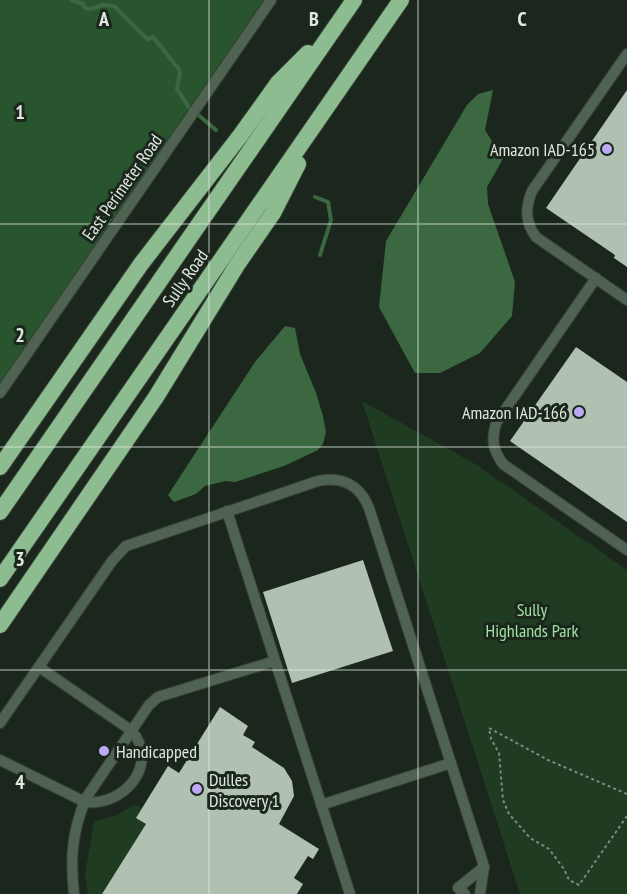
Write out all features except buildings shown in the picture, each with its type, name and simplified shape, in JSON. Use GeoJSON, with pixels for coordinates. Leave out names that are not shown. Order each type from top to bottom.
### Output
{"type":"FeatureCollection","features":[{"type":"Feature","properties":{"kind":"highway","name":"Sully Road"},"geometry":{"type":"LineString","coordinates":[[0,512],[354,0]]}},
{"type":"Feature","properties":{"kind":"highway","name":"Sully Road"},"geometry":{"type":"LineString","coordinates":[[0,579],[401,0]]}},
{"type":"Feature","properties":{"kind":"highway"},"geometry":{"type":"LineString","coordinates":[[0,466],[127,283],[278,83],[337,25]]}},
{"type":"Feature","properties":{"kind":"highway"},"geometry":{"type":"LineString","coordinates":[[0,624],[139,424],[237,265],[273,213],[330,102]]}},
{"type":"Feature","properties":{"kind":"lane","name":"East Perimeter Road"},"geometry":{"type":"LineString","coordinates":[[0,393],[272,0]]}},
{"type":"Feature","properties":{"kind":"lane"},"geometry":{"type":"LineString","coordinates":[[627,54],[532,191],[527,204],[528,223],[536,237],[627,300]]}},
{"type":"Feature","properties":{"kind":"lane"},"geometry":{"type":"LineString","coordinates":[[596,278],[496,423],[492,437],[494,451],[503,464],[627,550]]}},
{"type":"Feature","properties":{"kind":"lane"},"geometry":{"type":"LineString","coordinates":[[0,723],[112,561],[126,546],[325,480],[345,482],[360,491],[369,508],[484,867],[480,894]]}},
{"type":"Feature","properties":{"kind":"lane"},"geometry":{"type":"LineString","coordinates":[[227,511],[350,894]]}},
{"type":"Feature","properties":{"kind":"lane"},"geometry":{"type":"LineString","coordinates":[[74,894],[72,849],[77,823],[85,802],[149,705],[158,697],[275,661]]}},
{"type":"Feature","properties":{"kind":"lane"},"geometry":{"type":"LineString","coordinates":[[0,760],[85,802],[97,804],[110,801],[133,783],[141,762],[141,752],[132,731],[39,667]]}},
{"type":"Feature","properties":{"kind":"lane"},"geometry":{"type":"LineString","coordinates":[[321,805],[451,763]]}},
{"type":"Feature","properties":{"kind":"lane"},"geometry":{"type":"LineString","coordinates":[[465,894],[458,888],[484,867]]}},
{"type":"Feature","properties":{"kind":"lane"},"geometry":{"type":"LineString","coordinates":[[471,894],[484,867]]}},
{"type":"Feature","properties":{"kind":"path"},"geometry":{"type":"LineString","coordinates":[[627,794],[548,760],[489,728],[491,739],[499,753],[503,800],[509,814],[530,838],[549,849],[569,880],[579,885],[627,816]]}},
{"type":"Feature","properties":{"kind":"green space","name":"Sully Highlands Park"},"geometry":{"type":"Polygon","coordinates":[[[362,401],[477,465],[627,570],[627,894],[520,894],[362,401]]]}},
{"type":"Feature","properties":{"kind":"green space"},"geometry":{"type":"Polygon","coordinates":[[[135,804],[142,809],[146,824],[102,894],[88,894],[85,875],[94,821],[115,816],[135,804]]]}},
{"type":"Feature","properties":{"kind":"shaded area"},"geometry":{"type":"Polygon","coordinates":[[[0,0],[264,0],[0,383],[0,0]]]}},
{"type":"Feature","properties":{"kind":"shaded area"},"geometry":{"type":"Polygon","coordinates":[[[493,90],[485,130],[503,159],[487,187],[488,204],[515,282],[512,316],[480,353],[440,373],[415,373],[379,307],[386,241],[467,105],[478,94],[493,90]]]}},
{"type":"Feature","properties":{"kind":"shaded area"},"geometry":{"type":"Polygon","coordinates":[[[285,326],[295,328],[300,354],[316,393],[326,432],[323,444],[318,450],[284,466],[235,482],[225,481],[205,486],[196,494],[174,502],[168,495],[255,362],[285,326]]]}},
{"type":"Feature","properties":{"kind":"waterway"},"geometry":{"type":"LineString","coordinates":[[71,0],[91,9],[103,5],[114,6],[147,39],[153,37],[178,68],[180,72],[177,89],[190,109]]}},
{"type":"Feature","properties":{"kind":"waterway"},"geometry":{"type":"LineString","coordinates":[[196,113],[216,130]]}},
{"type":"Feature","properties":{"kind":"waterway"},"geometry":{"type":"LineString","coordinates":[[315,197],[328,202],[331,220],[320,255]]}},
{"type":"Feature","properties":{"kind":"place","name":"Amazon IAD-165"},"geometry":{"type":"Point","coordinates":[607,149]}},
{"type":"Feature","properties":{"kind":"place","name":"Amazon IAD-166"},"geometry":{"type":"Point","coordinates":[579,412]}},
{"type":"Feature","properties":{"kind":"place","name":"Handicapped"},"geometry":{"type":"Point","coordinates":[104,751]}},
{"type":"Feature","properties":{"kind":"place","name":"Dulles Discovery 1"},"geometry":{"type":"Point","coordinates":[197,789]}}]}
